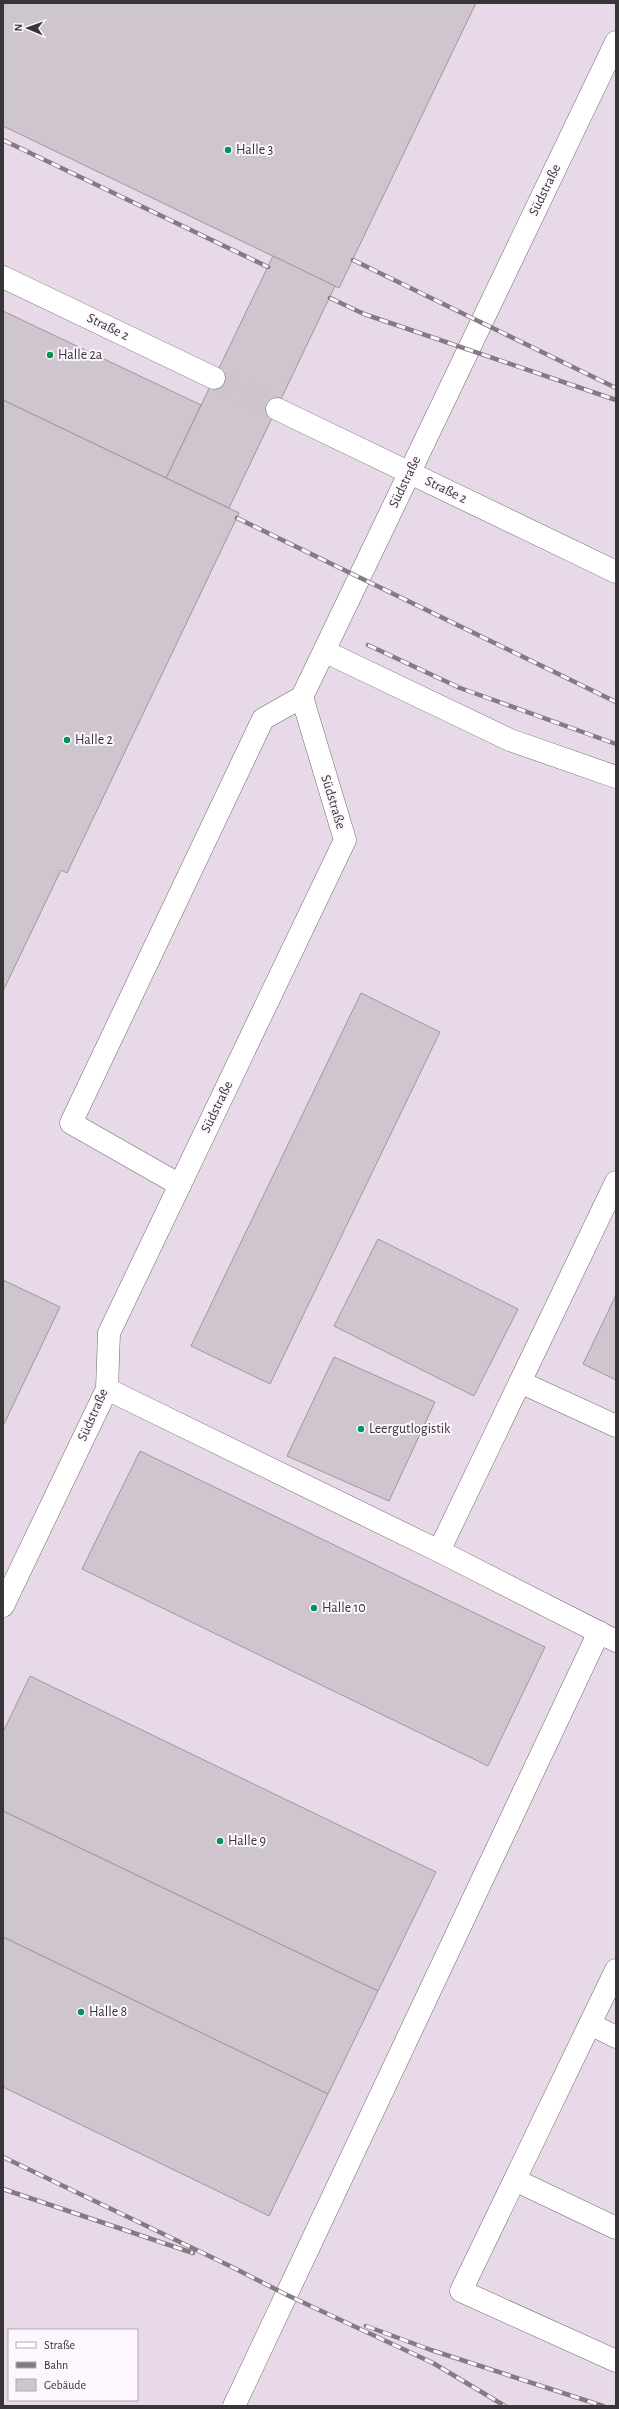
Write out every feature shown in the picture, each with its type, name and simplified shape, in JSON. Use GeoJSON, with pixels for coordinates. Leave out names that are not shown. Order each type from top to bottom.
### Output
{"type":"FeatureCollection","features":[{"type":"Feature","properties":{"kind":"street","name":"Südstraße"},"geometry":{"type":"LineString","coordinates":[[3,1606],[107,1389],[109,1333],[345,840],[302,697],[616,42]]}},
{"type":"Feature","properties":{"kind":"street","name":"Straße 2"},"geometry":{"type":"LineString","coordinates":[[3,277],[214,378]]}},
{"type":"Feature","properties":{"kind":"street","name":"Straße 2"},"geometry":{"type":"LineString","coordinates":[[277,409],[616,572]]}},
{"type":"Feature","properties":{"kind":"street"},"geometry":{"type":"LineString","coordinates":[[324,651],[510,740],[616,777]]}},
{"type":"Feature","properties":{"kind":"street"},"geometry":{"type":"LineString","coordinates":[[180,1185],[71,1123],[263,719],[302,697]]}},
{"type":"Feature","properties":{"kind":"street"},"geometry":{"type":"LineString","coordinates":[[440,1551],[616,1182]]}},
{"type":"Feature","properties":{"kind":"street"},"geometry":{"type":"LineString","coordinates":[[520,1382],[616,1426]]}},
{"type":"Feature","properties":{"kind":"street"},"geometry":{"type":"LineString","coordinates":[[107,1389],[440,1551],[608,1636],[234,2406]]}},
{"type":"Feature","properties":{"kind":"street"},"geometry":{"type":"LineString","coordinates":[[616,1970],[461,2291],[616,2361]]}},
{"type":"Feature","properties":{"kind":"street"},"geometry":{"type":"LineString","coordinates":[[590,2024],[616,2037]]}},
{"type":"Feature","properties":{"kind":"street"},"geometry":{"type":"LineString","coordinates":[[514,2180],[616,2228]]}},
{"type":"Feature","properties":{"kind":"shaded area"},"geometry":{"type":"Polygon","coordinates":[[[3,3],[616,3],[616,2406],[3,2406],[3,3]]]}},
{"type":"Feature","properties":{"kind":"building","name":"Halle 3"},"geometry":{"type":"Polygon","coordinates":[[[3,3],[476,3],[339,288],[3,126],[3,3]]]}},
{"type":"Feature","properties":{"kind":"building"},"geometry":{"type":"Polygon","coordinates":[[[273,256],[335,286],[229,508],[166,478],[273,256]]]}},
{"type":"Feature","properties":{"kind":"building","name":"Halle 2a"},"geometry":{"type":"Polygon","coordinates":[[[3,311],[201,405],[166,478],[3,400],[3,311]]]}},
{"type":"Feature","properties":{"kind":"building","name":"Halle 2"},"geometry":{"type":"Polygon","coordinates":[[[3,400],[239,513],[67,873],[61,870],[3,991],[3,400]]]}},
{"type":"Feature","properties":{"kind":"building"},"geometry":{"type":"Polygon","coordinates":[[[361,993],[440,1032],[270,1384],[191,1346],[361,993]]]}},
{"type":"Feature","properties":{"kind":"building"},"geometry":{"type":"Polygon","coordinates":[[[378,1239],[518,1309],[474,1396],[334,1326],[378,1239]]]}},
{"type":"Feature","properties":{"kind":"building"},"geometry":{"type":"Polygon","coordinates":[[[3,1280],[60,1307],[3,1426],[3,1280]]]}},
{"type":"Feature","properties":{"kind":"building"},"geometry":{"type":"Polygon","coordinates":[[[616,1295],[616,1380],[583,1364],[616,1295]]]}},
{"type":"Feature","properties":{"kind":"building","name":"Leergutlogistik"},"geometry":{"type":"Polygon","coordinates":[[[334,1357],[435,1402],[389,1501],[287,1456],[334,1357]]]}},
{"type":"Feature","properties":{"kind":"building","name":"Halle 10"},"geometry":{"type":"Polygon","coordinates":[[[140,1451],[545,1647],[488,1766],[82,1569],[140,1451]]]}},
{"type":"Feature","properties":{"kind":"building","name":"Halle 9"},"geometry":{"type":"Polygon","coordinates":[[[30,1676],[436,1872],[378,1991],[3,1811],[3,1732],[30,1676]]]}},
{"type":"Feature","properties":{"kind":"building"},"geometry":{"type":"Polygon","coordinates":[[[3,1811],[378,1991],[328,2094],[3,1937],[3,1811]]]}},
{"type":"Feature","properties":{"kind":"building","name":"Halle 8"},"geometry":{"type":"Polygon","coordinates":[[[3,1937],[328,2094],[269,2216],[3,2087],[3,1937]]]}},
{"type":"Feature","properties":{"kind":"tunnel"},"geometry":{"type":"LineString","coordinates":[[214,378],[277,409]]}},
{"type":"Feature","properties":{"kind":"railway"},"geometry":{"type":"LineString","coordinates":[[3,140],[268,267]]}},
{"type":"Feature","properties":{"kind":"railway"},"geometry":{"type":"LineString","coordinates":[[353,260],[616,388]]}},
{"type":"Feature","properties":{"kind":"railway"},"geometry":{"type":"LineString","coordinates":[[330,298],[364,314],[616,400]]}},
{"type":"Feature","properties":{"kind":"railway"},"geometry":{"type":"LineString","coordinates":[[237,518],[616,702]]}},
{"type":"Feature","properties":{"kind":"railway"},"geometry":{"type":"LineString","coordinates":[[368,645],[460,688],[616,744]]}},
{"type":"Feature","properties":{"kind":"railway"},"geometry":{"type":"LineString","coordinates":[[3,2157],[287,2295],[433,2363],[505,2406]]}},
{"type":"Feature","properties":{"kind":"railway"},"geometry":{"type":"LineString","coordinates":[[3,2189],[193,2253]]}},
{"type":"Feature","properties":{"kind":"railway"},"geometry":{"type":"LineString","coordinates":[[366,2326],[431,2350],[603,2406]]}},
{"type":"Feature","properties":{"kind":"place","name":"Halle 3"},"geometry":{"type":"Point","coordinates":[228,150]}},
{"type":"Feature","properties":{"kind":"place","name":"Halle 2a"},"geometry":{"type":"Point","coordinates":[50,355]}},
{"type":"Feature","properties":{"kind":"place","name":"Halle 2"},"geometry":{"type":"Point","coordinates":[67,740]}},
{"type":"Feature","properties":{"kind":"place","name":"Leergutlogistik"},"geometry":{"type":"Point","coordinates":[361,1429]}},
{"type":"Feature","properties":{"kind":"place","name":"Halle 10"},"geometry":{"type":"Point","coordinates":[314,1608]}},
{"type":"Feature","properties":{"kind":"place","name":"Halle 9"},"geometry":{"type":"Point","coordinates":[220,1841]}},
{"type":"Feature","properties":{"kind":"place","name":"Halle 8"},"geometry":{"type":"Point","coordinates":[81,2012]}}]}
